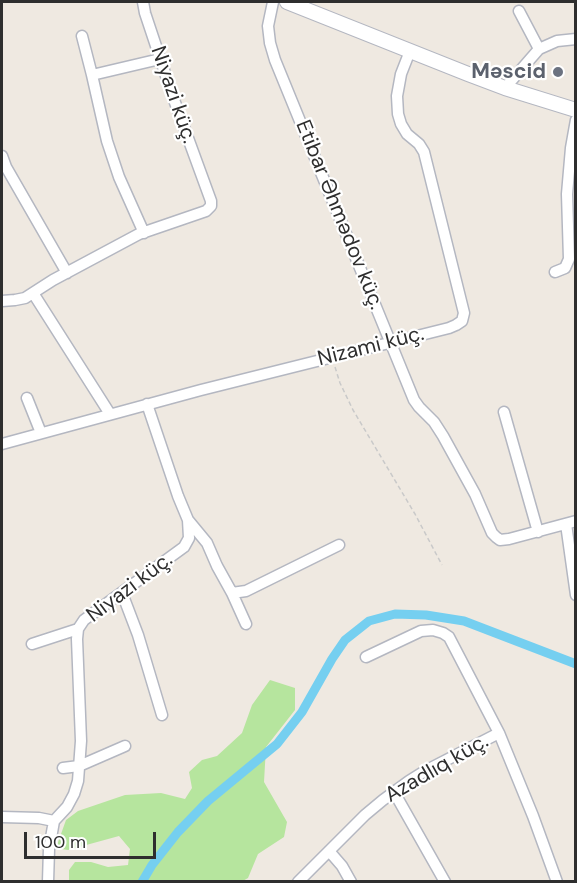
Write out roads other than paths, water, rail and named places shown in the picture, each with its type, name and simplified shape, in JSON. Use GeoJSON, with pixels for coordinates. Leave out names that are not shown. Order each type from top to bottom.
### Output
{"type":"FeatureCollection","features":[{"type":"Feature","properties":{"kind":"street","name":"Niyazi küç."},"geometry":{"type":"LineString","coordinates":[[2,301],[26,298],[67,273],[144,232],[207,211],[212,206],[142,2]]}},
{"type":"Feature","properties":{"kind":"street","name":"Etibar Əhmədov küç."},"geometry":{"type":"LineString","coordinates":[[273,2],[268,26],[275,60],[414,400],[443,436],[475,494],[492,532],[500,540],[571,523]]}},
{"type":"Feature","properties":{"kind":"street"},"geometry":{"type":"LineString","coordinates":[[287,2],[505,88],[576,110]]}},
{"type":"Feature","properties":{"kind":"street"},"geometry":{"type":"LineString","coordinates":[[519,11],[539,49]]}},
{"type":"Feature","properties":{"kind":"street"},"geometry":{"type":"LineString","coordinates":[[82,36],[107,141],[119,177],[144,232]]}},
{"type":"Feature","properties":{"kind":"street"},"geometry":{"type":"LineString","coordinates":[[505,88],[539,49],[557,41],[576,39]]}},
{"type":"Feature","properties":{"kind":"street","name":"Nizami küç."},"geometry":{"type":"LineString","coordinates":[[2,444],[456,325],[462,321],[464,313],[424,152],[419,144],[407,134],[398,114],[397,96],[401,74],[410,51]]}},
{"type":"Feature","properties":{"kind":"street"},"geometry":{"type":"LineString","coordinates":[[92,75],[160,59]]}},
{"type":"Feature","properties":{"kind":"street"},"geometry":{"type":"LineString","coordinates":[[555,272],[565,268],[569,259],[567,194],[576,120]]}},
{"type":"Feature","properties":{"kind":"street"},"geometry":{"type":"LineString","coordinates":[[2,156],[6,167],[67,273]]}},
{"type":"Feature","properties":{"kind":"street"},"geometry":{"type":"LineString","coordinates":[[33,293],[110,414]]}},
{"type":"Feature","properties":{"kind":"street"},"geometry":{"type":"LineString","coordinates":[[27,398],[41,433]]}},
{"type":"Feature","properties":{"kind":"street"},"geometry":{"type":"LineString","coordinates":[[147,405],[188,520],[207,543],[246,624]]}},
{"type":"Feature","properties":{"kind":"street"},"geometry":{"type":"LineString","coordinates":[[504,412],[538,532]]}},
{"type":"Feature","properties":{"kind":"street","name":"Niyazi küç."},"geometry":{"type":"LineString","coordinates":[[48,882],[54,822],[67,807],[78,781],[81,741],[78,628],[84,620],[184,546],[189,538],[188,520]]}},
{"type":"Feature","properties":{"kind":"street"},"geometry":{"type":"LineString","coordinates":[[571,523],[576,595]]}},
{"type":"Feature","properties":{"kind":"street"},"geometry":{"type":"LineString","coordinates":[[232,593],[246,591],[339,545]]}},
{"type":"Feature","properties":{"kind":"street"},"geometry":{"type":"LineString","coordinates":[[122,593],[138,635],[162,715]]}},
{"type":"Feature","properties":{"kind":"street"},"geometry":{"type":"LineString","coordinates":[[32,644],[78,628]]}},
{"type":"Feature","properties":{"kind":"street","name":"Azadlıq küç."},"geometry":{"type":"LineString","coordinates":[[366,657],[421,631],[433,630],[449,637],[499,733],[533,816],[556,882]]}},
{"type":"Feature","properties":{"kind":"street","name":"Azadlıq küç."},"geometry":{"type":"LineString","coordinates":[[298,882],[365,815],[394,792],[425,771],[499,733]]}},
{"type":"Feature","properties":{"kind":"street"},"geometry":{"type":"LineString","coordinates":[[63,768],[79,766],[125,746]]}},
{"type":"Feature","properties":{"kind":"street"},"geometry":{"type":"LineString","coordinates":[[394,792],[445,882]]}},
{"type":"Feature","properties":{"kind":"street"},"geometry":{"type":"LineString","coordinates":[[2,816],[39,818],[54,822]]}},
{"type":"Feature","properties":{"kind":"street"},"geometry":{"type":"LineString","coordinates":[[330,851],[351,882]]}},
{"type":"Feature","properties":{"kind":"waterway"},"geometry":{"type":"LineString","coordinates":[[142,882],[152,865],[178,832],[208,801],[277,744],[302,712],[345,640],[369,621],[395,614],[426,615],[464,621],[576,664]]}},
{"type":"Feature","properties":{"kind":"place","name":"Məscid"},"geometry":{"type":"Point","coordinates":[558,72]}}]}
